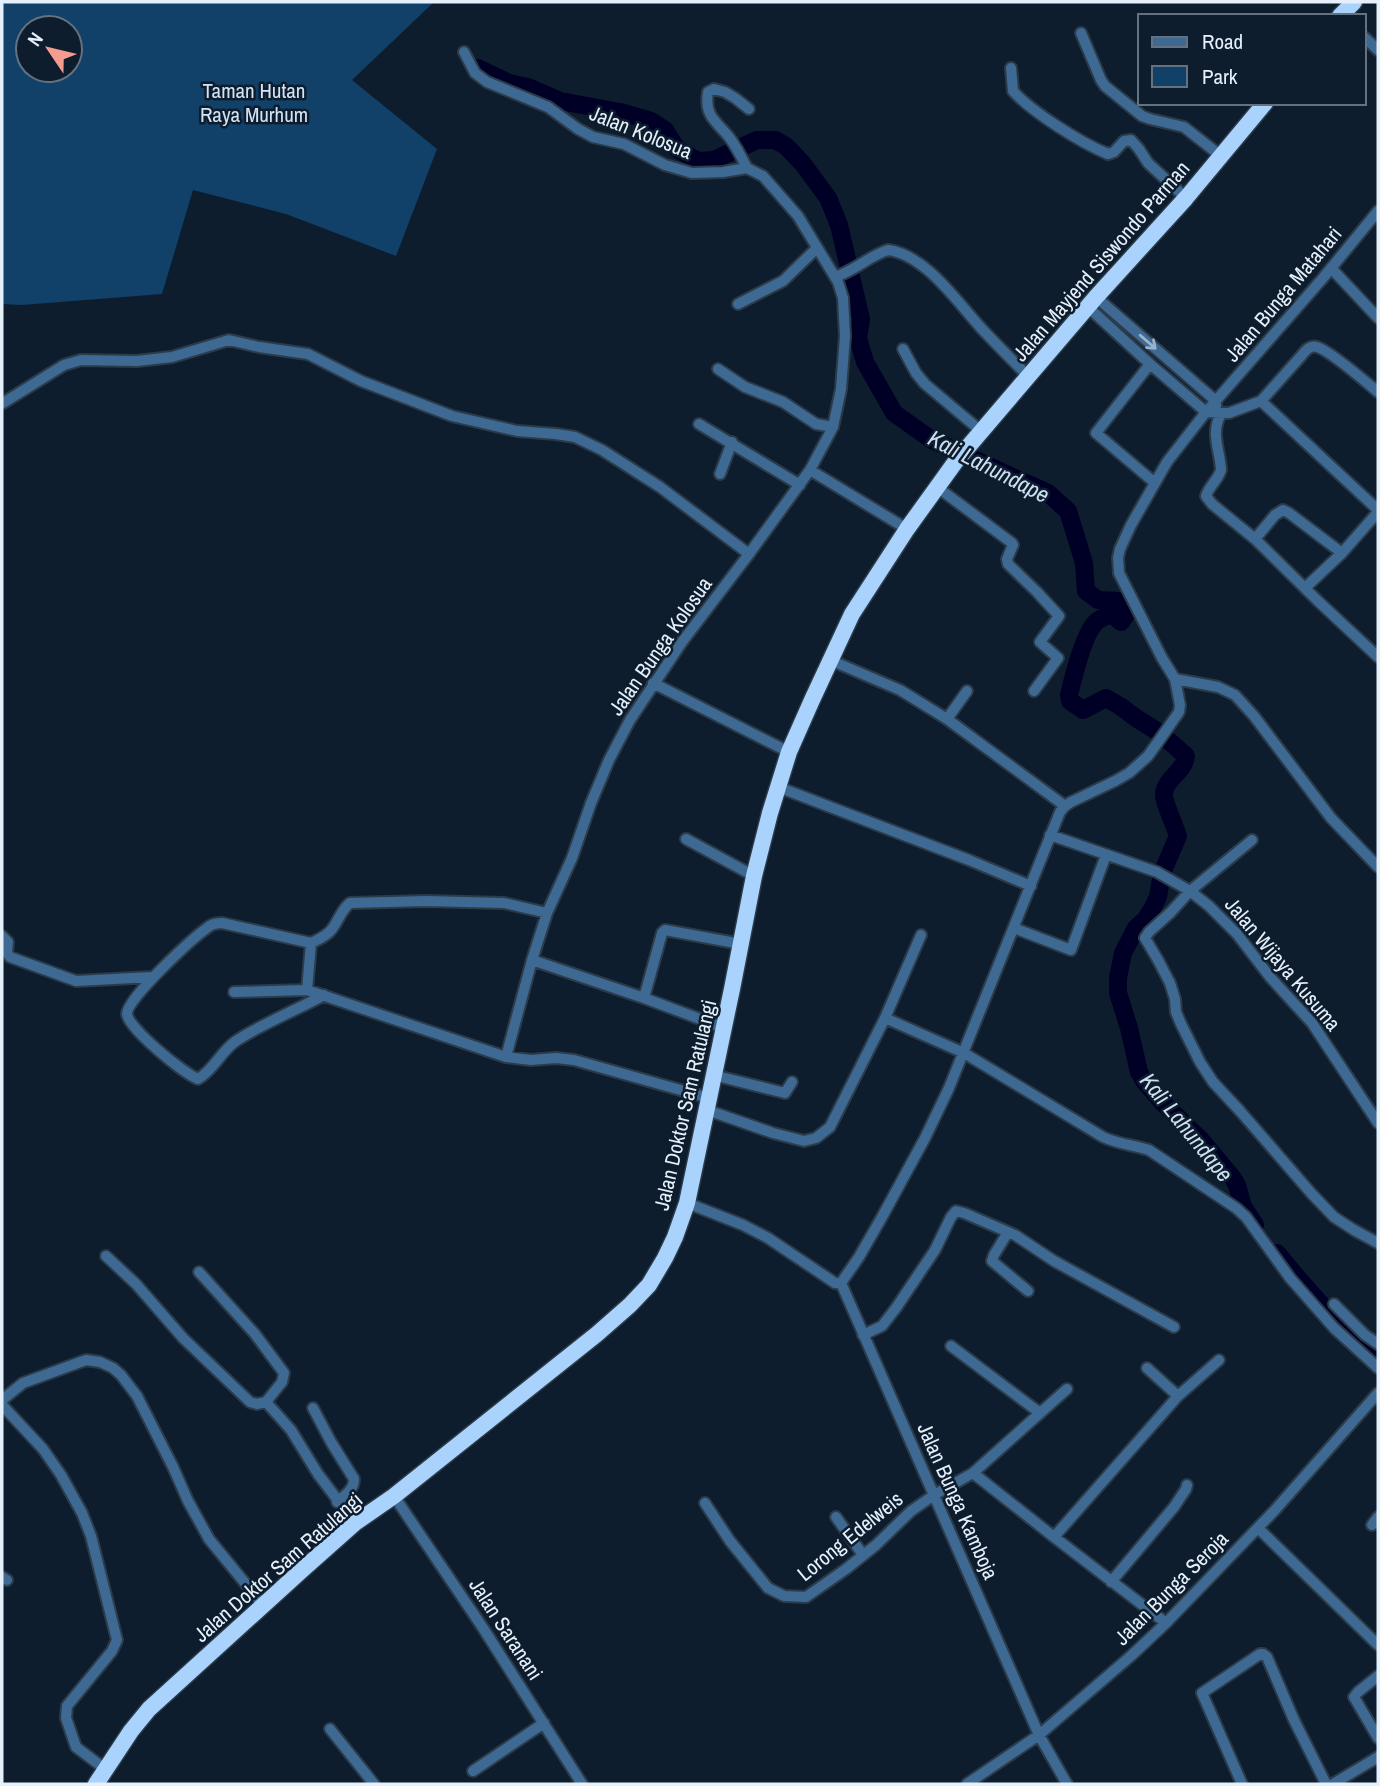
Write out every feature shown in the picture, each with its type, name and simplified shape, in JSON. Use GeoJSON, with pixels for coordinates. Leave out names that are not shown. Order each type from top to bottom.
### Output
{"type":"FeatureCollection","features":[{"type":"Feature","properties":{"kind":"highway","name":"Jalan Mayjend Siswondo Parman"},"geometry":{"type":"LineString","coordinates":[[968,446],[1186,198],[1263,105]]}},
{"type":"Feature","properties":{"kind":"highway","name":"Jalan Doktor Sam Ratulangi"},"geometry":{"type":"LineString","coordinates":[[96,1784],[149,1709],[263,1605],[355,1523],[394,1496],[597,1334],[649,1285],[675,1237],[687,1203],[754,876],[789,752],[852,614],[907,528],[968,446]]}},
{"type":"Feature","properties":{"kind":"street"},"geometry":{"type":"LineString","coordinates":[[1081,33],[1105,86],[1142,116],[1184,127],[1221,156]]}},
{"type":"Feature","properties":{"kind":"street","name":"Jalan Kolosua"},"geometry":{"type":"LineString","coordinates":[[464,52],[475,73],[487,82],[548,107],[593,137],[624,144],[666,165],[692,173],[723,173],[747,168]]}},
{"type":"Feature","properties":{"kind":"street"},"geometry":{"type":"LineString","coordinates":[[1011,68],[1013,91],[1034,108],[1070,134],[1108,154],[1114,152],[1124,141],[1131,140],[1148,163],[1186,198]]}},
{"type":"Feature","properties":{"kind":"street"},"geometry":{"type":"LineString","coordinates":[[747,168],[730,139],[708,113],[708,92],[714,89],[725,92],[750,109]]}},
{"type":"Feature","properties":{"kind":"street","name":"Jalan Bunga Kolosua"},"geometry":{"type":"LineString","coordinates":[[506,1057],[547,913],[572,858],[609,760],[653,683],[800,485],[833,427],[841,390],[845,336],[845,273],[817,247],[798,216],[776,189],[758,172],[747,168]]}},
{"type":"Feature","properties":{"kind":"street","name":"Jalan Bunga Matahari"},"geometry":{"type":"LineString","coordinates":[[1065,806],[1129,773],[1148,756],[1179,712],[1175,679],[1119,573],[1118,558],[1123,542],[1167,462],[1215,410],[1378,211]]}},
{"type":"Feature","properties":{"kind":"street"},"geometry":{"type":"LineString","coordinates":[[738,304],[783,281],[817,247]]}},
{"type":"Feature","properties":{"kind":"street"},"geometry":{"type":"LineString","coordinates":[[845,273],[888,250],[912,257],[948,290],[1028,376]]}},
{"type":"Feature","properties":{"kind":"street"},"geometry":{"type":"LineString","coordinates":[[1331,268],[1378,318]]}},
{"type":"Feature","properties":{"kind":"street"},"geometry":{"type":"LineString","coordinates":[[1092,302],[1150,364],[1215,410],[1236,412],[1261,401],[1302,355],[1314,346],[1333,357],[1378,392]]}},
{"type":"Feature","properties":{"kind":"street"},"geometry":{"type":"LineString","coordinates":[[1092,302],[1215,410],[1215,435],[1221,470],[1206,496],[1212,504],[1255,539],[1378,656]]}},
{"type":"Feature","properties":{"kind":"street"},"geometry":{"type":"LineString","coordinates":[[2,403],[75,361],[137,361],[172,357],[229,340],[308,354],[361,381],[452,416],[517,431],[575,437],[660,487],[749,554]]}},
{"type":"Feature","properties":{"kind":"street"},"geometry":{"type":"LineString","coordinates":[[903,349],[925,384],[981,431]]}},
{"type":"Feature","properties":{"kind":"street"},"geometry":{"type":"LineString","coordinates":[[1150,364],[1096,433],[1156,483]]}},
{"type":"Feature","properties":{"kind":"street"},"geometry":{"type":"LineString","coordinates":[[718,369],[745,387],[783,402],[816,424],[833,427]]}},
{"type":"Feature","properties":{"kind":"street"},"geometry":{"type":"LineString","coordinates":[[1261,401],[1378,511],[1342,553],[1306,587]]}},
{"type":"Feature","properties":{"kind":"street"},"geometry":{"type":"LineString","coordinates":[[699,424],[800,485]]}},
{"type":"Feature","properties":{"kind":"street"},"geometry":{"type":"LineString","coordinates":[[720,474],[732,442]]}},
{"type":"Feature","properties":{"kind":"street"},"geometry":{"type":"LineString","coordinates":[[810,470],[907,528]]}},
{"type":"Feature","properties":{"kind":"street"},"geometry":{"type":"LineString","coordinates":[[937,487],[1012,543],[1008,564],[1059,617],[1040,642],[1058,658],[1034,691]]}},
{"type":"Feature","properties":{"kind":"street"},"geometry":{"type":"LineString","coordinates":[[1255,539],[1275,515],[1283,510],[1342,553]]}},
{"type":"Feature","properties":{"kind":"street"},"geometry":{"type":"LineString","coordinates":[[687,1203],[743,1225],[768,1238],[835,1283],[841,1283],[865,1247],[925,1138],[964,1053],[1050,835],[1065,806],[947,719],[900,690],[830,660]]}},
{"type":"Feature","properties":{"kind":"street"},"geometry":{"type":"LineString","coordinates":[[1175,679],[1223,688],[1235,695],[1331,818],[1378,867]]}},
{"type":"Feature","properties":{"kind":"street"},"geometry":{"type":"LineString","coordinates":[[653,683],[789,752]]}},
{"type":"Feature","properties":{"kind":"street"},"geometry":{"type":"LineString","coordinates":[[947,719],[967,691]]}},
{"type":"Feature","properties":{"kind":"street"},"geometry":{"type":"LineString","coordinates":[[778,787],[1031,886]]}},
{"type":"Feature","properties":{"kind":"street","name":"Jalan Wijaya Kusuma"},"geometry":{"type":"LineString","coordinates":[[1050,835],[1170,878],[1191,891],[1224,919],[1269,977],[1312,1023],[1378,1123]]}},
{"type":"Feature","properties":{"kind":"street"},"geometry":{"type":"LineString","coordinates":[[686,839],[754,876]]}},
{"type":"Feature","properties":{"kind":"street"},"geometry":{"type":"LineString","coordinates":[[1252,840],[1191,891],[1145,938],[1170,983],[1176,1012],[1200,1062],[1219,1090],[1326,1209],[1344,1224],[1378,1243]]}},
{"type":"Feature","properties":{"kind":"street"},"geometry":{"type":"LineString","coordinates":[[1014,929],[1072,950],[1106,855]]}},
{"type":"Feature","properties":{"kind":"street"},"geometry":{"type":"LineString","coordinates":[[324,995],[238,1040],[198,1079],[170,1061],[128,1017],[128,1007],[152,977],[209,926],[216,923],[311,943],[332,930],[350,903],[504,903],[547,913]]}},
{"type":"Feature","properties":{"kind":"street"},"geometry":{"type":"LineString","coordinates":[[645,998],[665,930],[741,944]]}},
{"type":"Feature","properties":{"kind":"street"},"geometry":{"type":"LineString","coordinates":[[234,992],[307,990],[506,1057],[574,1060],[708,1104],[783,1135],[804,1140],[817,1138],[830,1127],[885,1018],[921,935]]}},
{"type":"Feature","properties":{"kind":"street"},"geometry":{"type":"LineString","coordinates":[[2,936],[7,939],[7,953],[10,957],[68,979],[86,982],[152,977]]}},
{"type":"Feature","properties":{"kind":"street"},"geometry":{"type":"LineString","coordinates":[[307,990],[311,943]]}},
{"type":"Feature","properties":{"kind":"street"},"geometry":{"type":"LineString","coordinates":[[532,960],[724,1028]]}},
{"type":"Feature","properties":{"kind":"street"},"geometry":{"type":"LineString","coordinates":[[885,1018],[964,1053],[1103,1137],[1149,1150],[1236,1208],[1290,1278],[1334,1328],[1378,1368]]}},
{"type":"Feature","properties":{"kind":"street"},"geometry":{"type":"LineString","coordinates":[[713,1075],[785,1093],[792,1082]]}},
{"type":"Feature","properties":{"kind":"street"},"geometry":{"type":"LineString","coordinates":[[863,1335],[882,1326],[896,1308],[935,1251],[955,1211],[961,1211],[1008,1232],[1062,1266],[1174,1327]]}},
{"type":"Feature","properties":{"kind":"street"},"geometry":{"type":"LineString","coordinates":[[1008,1232],[992,1261],[1028,1291]]}},
{"type":"Feature","properties":{"kind":"street"},"geometry":{"type":"LineString","coordinates":[[106,1256],[136,1284],[183,1338],[250,1402],[266,1402],[282,1382],[284,1373],[255,1334],[199,1272]]}},
{"type":"Feature","properties":{"kind":"street","name":"Jalan Bunga Kamboja"},"geometry":{"type":"LineString","coordinates":[[841,1283],[1039,1735],[1067,1784]]}},
{"type":"Feature","properties":{"kind":"street"},"geometry":{"type":"LineString","coordinates":[[1334,1304],[1378,1344]]}},
{"type":"Feature","properties":{"kind":"street"},"geometry":{"type":"LineString","coordinates":[[951,1346],[1040,1413]]}},
{"type":"Feature","properties":{"kind":"street"},"geometry":{"type":"LineString","coordinates":[[105,1769],[76,1748],[66,1715],[67,1706],[112,1651],[117,1640],[91,1535],[76,1501],[43,1448],[2,1402],[23,1383],[86,1360],[113,1368],[137,1396],[209,1539],[263,1605]]}},
{"type":"Feature","properties":{"kind":"street"},"geometry":{"type":"LineString","coordinates":[[1054,1537],[1178,1396],[1219,1360]]}},
{"type":"Feature","properties":{"kind":"street"},"geometry":{"type":"LineString","coordinates":[[1147,1368],[1178,1396]]}},
{"type":"Feature","properties":{"kind":"street","name":"Lorong Edelweis"},"geometry":{"type":"LineString","coordinates":[[705,1503],[730,1541],[773,1592],[784,1597],[811,1595],[863,1555],[902,1518],[934,1495],[973,1474],[1067,1389]]}},
{"type":"Feature","properties":{"kind":"street","name":"Jalan Bunga Seroja"},"geometry":{"type":"LineString","coordinates":[[967,1784],[1039,1735],[1166,1623],[1258,1528],[1378,1393]]}},
{"type":"Feature","properties":{"kind":"street"},"geometry":{"type":"LineString","coordinates":[[266,1402],[291,1430],[337,1502],[355,1523]]}},
{"type":"Feature","properties":{"kind":"street"},"geometry":{"type":"LineString","coordinates":[[313,1408],[354,1479],[354,1486],[337,1502]]}},
{"type":"Feature","properties":{"kind":"street"},"geometry":{"type":"LineString","coordinates":[[973,1474],[1166,1623]]}},
{"type":"Feature","properties":{"kind":"street"},"geometry":{"type":"LineString","coordinates":[[1111,1582],[1174,1507],[1187,1485]]}},
{"type":"Feature","properties":{"kind":"street","name":"Jalan Saranani"},"geometry":{"type":"LineString","coordinates":[[394,1496],[483,1628],[582,1784]]}},
{"type":"Feature","properties":{"kind":"street"},"geometry":{"type":"LineString","coordinates":[[836,1517],[863,1555]]}},
{"type":"Feature","properties":{"kind":"street"},"geometry":{"type":"LineString","coordinates":[[1258,1528],[1378,1645]]}},
{"type":"Feature","properties":{"kind":"street"},"geometry":{"type":"LineString","coordinates":[[1242,1784],[1202,1693],[1261,1654],[1267,1657],[1325,1784]]}},
{"type":"Feature","properties":{"kind":"street"},"geometry":{"type":"LineString","coordinates":[[1378,1676],[1354,1697],[1378,1738]]}},
{"type":"Feature","properties":{"kind":"street"},"geometry":{"type":"LineString","coordinates":[[473,1771],[544,1723]]}},
{"type":"Feature","properties":{"kind":"street"},"geometry":{"type":"LineString","coordinates":[[330,1729],[374,1784]]}},
{"type":"Feature","properties":{"kind":"street"},"geometry":{"type":"LineString","coordinates":[[1333,1784],[1378,1757]]}},
{"type":"Feature","properties":{"kind":"green space","name":"Taman Hutan Raya Murhum"},"geometry":{"type":"Polygon","coordinates":[[[2,2],[434,2],[352,80],[437,149],[396,256],[286,214],[193,190],[162,294],[22,305],[2,304],[2,2]]]}},
{"type":"Feature","properties":{"kind":"waterway","name":"Kali Lahundape"},"geometry":{"type":"LineString","coordinates":[[478,68],[509,83],[528,87],[560,101],[620,112],[651,121],[665,130],[677,149],[698,161],[714,160],[757,140],[775,140],[786,146],[828,198],[839,225],[861,319],[858,338],[865,362],[894,413],[932,440],[1048,493],[1068,511],[1084,563],[1086,591],[1098,600],[1119,601],[1128,612],[1121,622],[1112,614],[1099,619],[1092,628],[1076,667],[1070,701],[1083,710],[1106,698],[1160,733],[1186,756],[1182,767],[1167,785],[1164,796],[1178,836],[1162,873],[1158,897],[1145,920],[1136,928],[1123,953],[1118,993],[1139,1072],[1144,1081],[1201,1140],[1232,1177],[1243,1206],[1255,1225]]}},
{"type":"Feature","properties":{"kind":"waterway","name":"Kali Lahundape"},"geometry":{"type":"LineString","coordinates":[[1277,1253],[1324,1308],[1378,1358]]}}]}
